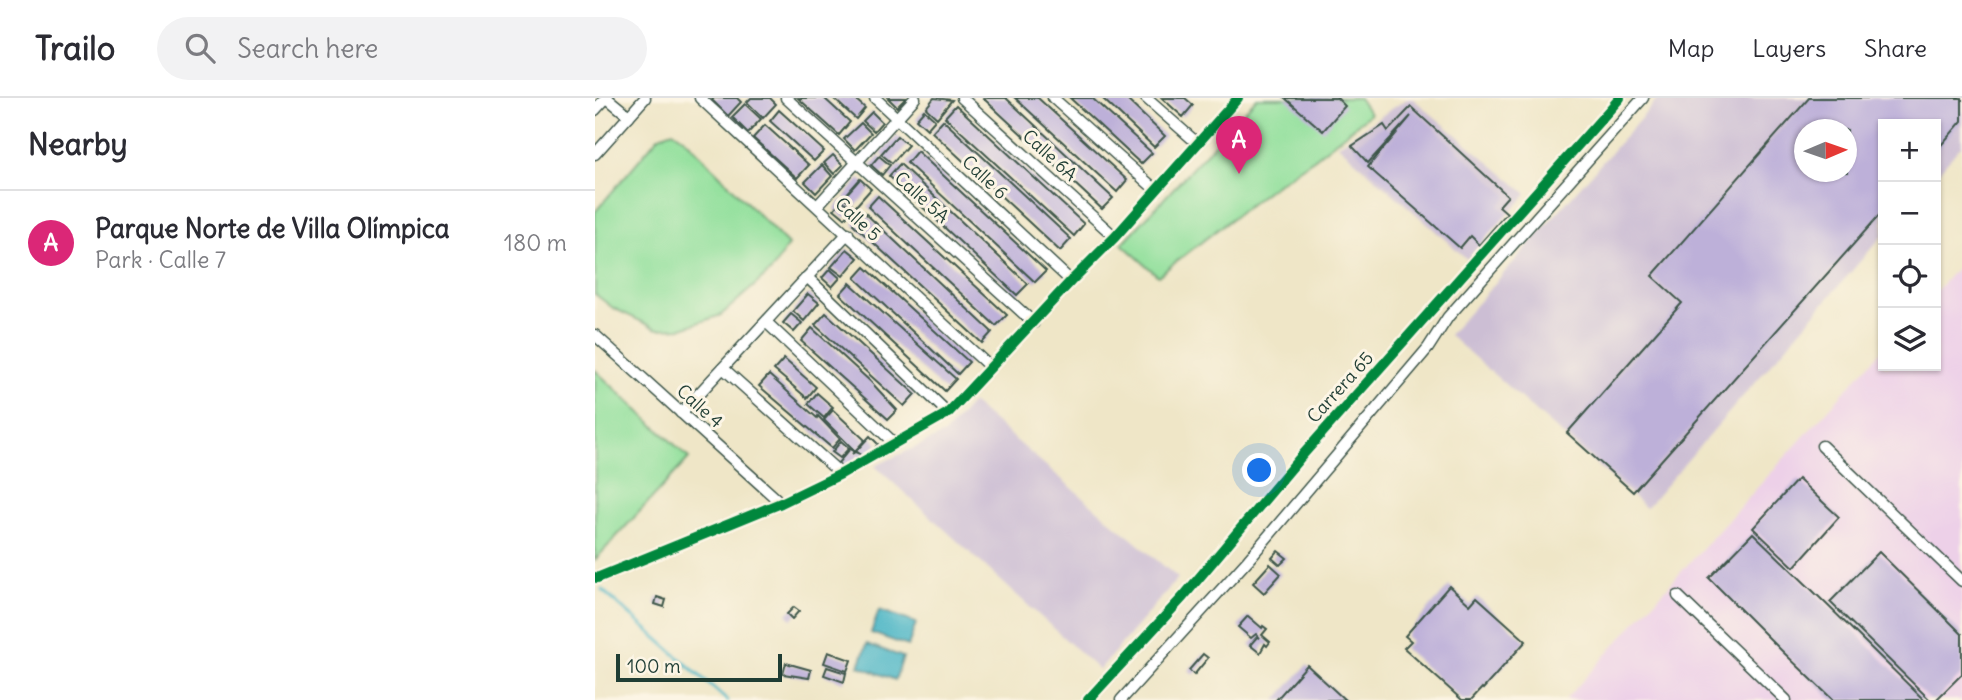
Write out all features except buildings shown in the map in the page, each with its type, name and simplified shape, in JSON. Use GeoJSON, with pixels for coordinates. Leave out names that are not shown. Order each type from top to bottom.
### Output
{"type":"FeatureCollection","features":[{"type":"Feature","properties":{"kind":"street"},"geometry":{"type":"LineString","coordinates":[[595,110],[606,98],[629,116]]}},
{"type":"Feature","properties":{"kind":"street"},"geometry":{"type":"LineString","coordinates":[[595,154],[645,98]]}},
{"type":"Feature","properties":{"kind":"street","name":"Calle 5"},"geometry":{"type":"LineString","coordinates":[[701,98],[991,367]]}},
{"type":"Feature","properties":{"kind":"street","name":"Calle 5A"},"geometry":{"type":"LineString","coordinates":[[786,98],[1034,323]]}},
{"type":"Feature","properties":{"kind":"street","name":"Calle 6"},"geometry":{"type":"LineString","coordinates":[[875,98],[1071,281]]}},
{"type":"Feature","properties":{"kind":"street"},"geometry":{"type":"LineString","coordinates":[[818,205],[915,98]]}},
{"type":"Feature","properties":{"kind":"street","name":"Calle 6A"},"geometry":{"type":"LineString","coordinates":[[962,98],[1115,237]]}},
{"type":"Feature","properties":{"kind":"street"},"geometry":{"type":"LineString","coordinates":[[1053,98],[1157,191]]}},
{"type":"Feature","properties":{"kind":"street"},"geometry":{"type":"LineString","coordinates":[[1146,98],[1197,143]]}},
{"type":"Feature","properties":{"kind":"street"},"geometry":{"type":"LineString","coordinates":[[596,578],[781,503],[841,474],[948,413],[1115,237],[1237,98]]}},
{"type":"Feature","properties":{"kind":"street","name":"Carrera 65"},"geometry":{"type":"LineString","coordinates":[[1088,700],[1183,597],[1299,459],[1620,98]]}},
{"type":"Feature","properties":{"kind":"street"},"geometry":{"type":"LineString","coordinates":[[1121,700],[1248,560],[1428,348],[1448,317],[1643,98]]}},
{"type":"Feature","properties":{"kind":"street"},"geometry":{"type":"LineString","coordinates":[[681,413],[848,233]]}},
{"type":"Feature","properties":{"kind":"street"},"geometry":{"type":"LineString","coordinates":[[807,277],[948,413]]}},
{"type":"Feature","properties":{"kind":"street"},"geometry":{"type":"LineString","coordinates":[[766,322],[895,444]]}},
{"type":"Feature","properties":{"kind":"street","name":"Calle 4"},"geometry":{"type":"LineString","coordinates":[[595,335],[781,503]]}},
{"type":"Feature","properties":{"kind":"street"},"geometry":{"type":"LineString","coordinates":[[723,368],[841,474]]}},
{"type":"Feature","properties":{"kind":"street"},"geometry":{"type":"LineString","coordinates":[[1822,446],[1962,581]]}},
{"type":"Feature","properties":{"kind":"street"},"geometry":{"type":"LineString","coordinates":[[1678,596],[1786,700]]}},
{"type":"Feature","properties":{"kind":"shaded area"},"geometry":{"type":"Polygon","coordinates":[[[1408,98],[1412,98],[1527,194],[1467,259],[1338,145],[1408,98]]]}},
{"type":"Feature","properties":{"kind":"shaded area"},"geometry":{"type":"Polygon","coordinates":[[[1659,98],[1962,98],[1962,145],[1941,169],[1941,119],[1878,119],[1878,241],[1646,508],[1449,335],[1659,98]]]}},
{"type":"Feature","properties":{"kind":"shaded area"},"geometry":{"type":"Polygon","coordinates":[[[1962,262],[1962,700],[1565,700],[1878,355],[1878,371],[1941,371],[1941,285],[1962,262]]]}},
{"type":"Feature","properties":{"kind":"shaded area"},"geometry":{"type":"Polygon","coordinates":[[[972,403],[1178,578],[1099,670],[875,466],[944,434],[972,403]]]}},
{"type":"Feature","properties":{"kind":"green space"},"geometry":{"type":"Polygon","coordinates":[[[1257,98],[1359,98],[1370,114],[1158,276],[1122,244],[1257,98]]]}},
{"type":"Feature","properties":{"kind":"green space"},"geometry":{"type":"Polygon","coordinates":[[[673,131],[686,140],[788,245],[772,270],[721,315],[682,328],[657,329],[613,308],[595,294],[595,212],[659,136],[673,131]]]}},
{"type":"Feature","properties":{"kind":"green space"},"geometry":{"type":"Polygon","coordinates":[[[595,370],[689,458],[595,560],[595,370]]]}},
{"type":"Feature","properties":{"kind":"water"},"geometry":{"type":"Polygon","coordinates":[[[879,610],[916,623],[908,646],[871,633],[879,610]]]}},
{"type":"Feature","properties":{"kind":"water"},"geometry":{"type":"Polygon","coordinates":[[[867,644],[903,657],[895,680],[859,666],[867,644]]]}},
{"type":"Feature","properties":{"kind":"waterway"},"geometry":{"type":"LineString","coordinates":[[602,590],[727,700]]}},
{"type":"Feature","properties":{"kind":"cycle path"},"geometry":{"type":"LineString","coordinates":[[595,577],[781,503],[841,474],[948,413],[1115,237],[1238,98]]}},
{"type":"Feature","properties":{"kind":"cycle path"},"geometry":{"type":"LineString","coordinates":[[1088,700],[1183,597],[1299,459],[1620,98]]}},
{"type":"Feature","properties":{"kind":"place","name":"Parque Norte de Villa Olímpica"},"geometry":{"type":"Point","coordinates":[1239,174]}}]}
